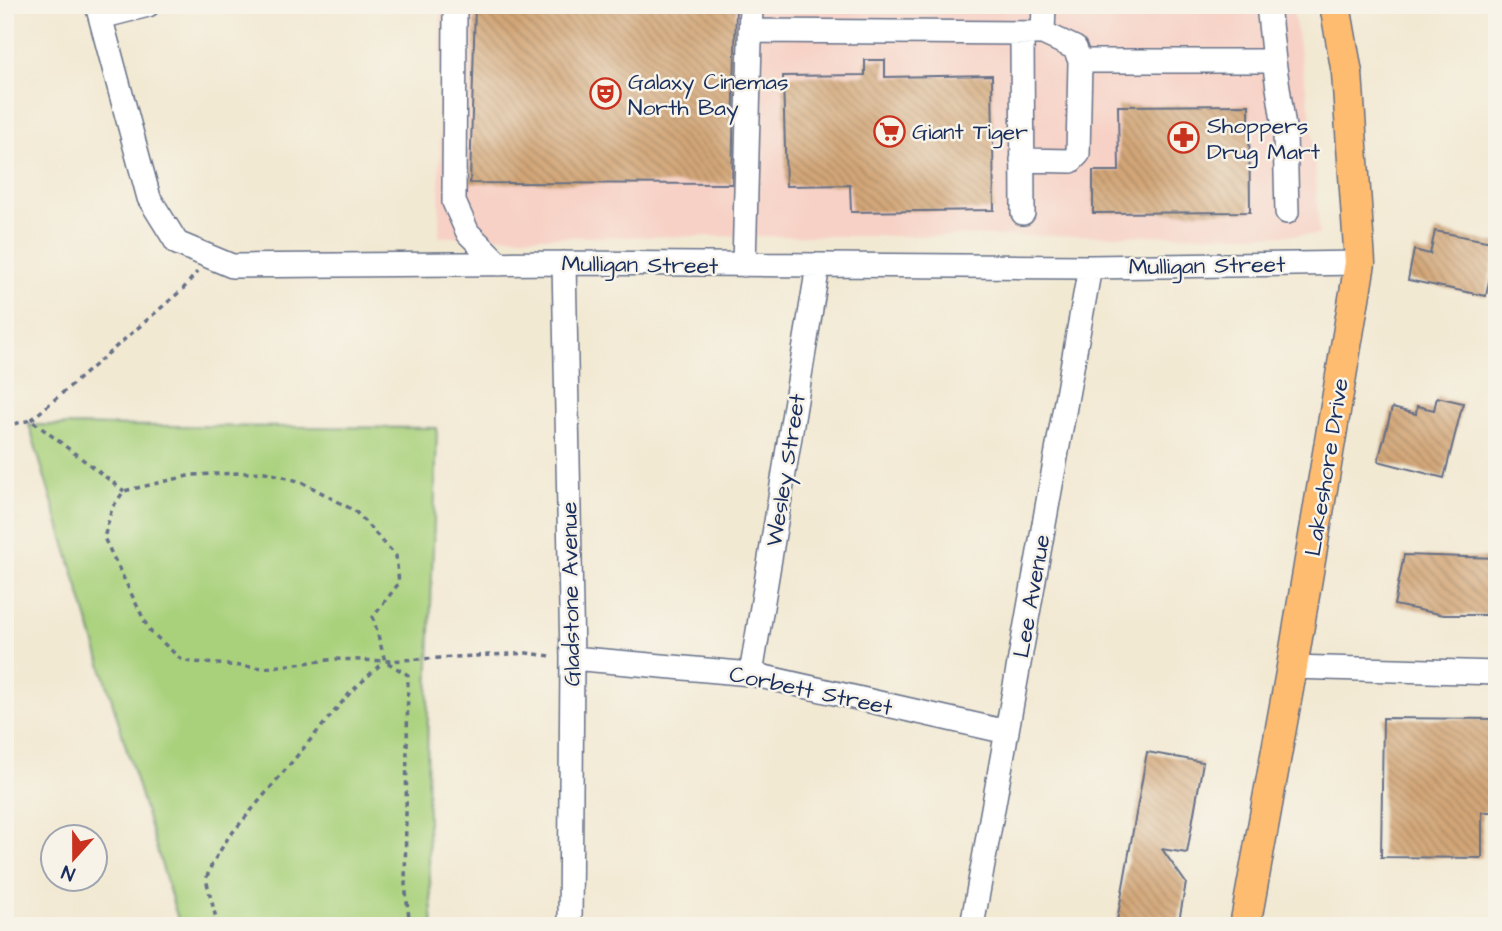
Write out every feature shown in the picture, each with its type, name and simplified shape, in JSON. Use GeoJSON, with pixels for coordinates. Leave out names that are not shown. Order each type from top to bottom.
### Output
{"type":"FeatureCollection","features":[{"type":"Feature","properties":{"kind":"main road","name":"Lakeshore Drive"},"geometry":{"type":"LineString","coordinates":[[1245,926],[1360,263],[1347,73],[1335,5]]}},
{"type":"Feature","properties":{"kind":"street"},"geometry":{"type":"LineString","coordinates":[[99,11],[148,5]]}},
{"type":"Feature","properties":{"kind":"street"},"geometry":{"type":"LineString","coordinates":[[455,5],[454,202],[468,233],[499,264]]}},
{"type":"Feature","properties":{"kind":"street"},"geometry":{"type":"LineString","coordinates":[[744,265],[751,5]]}},
{"type":"Feature","properties":{"kind":"street"},"geometry":{"type":"LineString","coordinates":[[1023,213],[1022,160],[1032,33],[1044,5]]}},
{"type":"Feature","properties":{"kind":"street"},"geometry":{"type":"LineString","coordinates":[[1268,5],[1284,134],[1287,212]]}},
{"type":"Feature","properties":{"kind":"street","name":"Mulligan Street"},"geometry":{"type":"LineString","coordinates":[[99,11],[149,198],[177,243],[232,266],[564,263],[1090,267],[1360,263]]}},
{"type":"Feature","properties":{"kind":"street"},"geometry":{"type":"LineString","coordinates":[[750,31],[1032,33],[1075,48],[1080,61],[1078,154],[1071,160],[1022,160]]}},
{"type":"Feature","properties":{"kind":"street"},"geometry":{"type":"LineString","coordinates":[[1080,61],[1274,61]]}},
{"type":"Feature","properties":{"kind":"street","name":"Gladstone Avenue"},"geometry":{"type":"LineString","coordinates":[[564,263],[572,659],[570,926]]}},
{"type":"Feature","properties":{"kind":"street","name":"Wesley Street"},"geometry":{"type":"LineString","coordinates":[[751,674],[818,266]]}},
{"type":"Feature","properties":{"kind":"street","name":"Lee Avenue"},"geometry":{"type":"LineString","coordinates":[[972,926],[1090,267]]}},
{"type":"Feature","properties":{"kind":"street","name":"Corbett Street"},"geometry":{"type":"LineString","coordinates":[[572,659],[751,674],[1007,732]]}},
{"type":"Feature","properties":{"kind":"street"},"geometry":{"type":"LineString","coordinates":[[1292,667],[1497,673]]}},
{"type":"Feature","properties":{"kind":"path"},"geometry":{"type":"LineString","coordinates":[[5,426],[31,420],[183,289],[210,257]]}},
{"type":"Feature","properties":{"kind":"path"},"geometry":{"type":"LineString","coordinates":[[31,420],[124,491]]}},
{"type":"Feature","properties":{"kind":"path"},"geometry":{"type":"LineString","coordinates":[[411,926],[405,885],[408,675],[385,660],[373,617],[399,583],[396,556],[355,511],[302,482],[265,472],[192,475],[124,491],[112,508],[104,538],[149,630],[183,661],[264,668],[337,659],[385,660],[527,653],[572,659]]}},
{"type":"Feature","properties":{"kind":"path"},"geometry":{"type":"LineString","coordinates":[[218,926],[206,879],[228,838],[349,694],[385,660]]}},
{"type":"Feature","properties":{"kind":"shaded area"},"geometry":{"type":"Polygon","coordinates":[[[441,5],[1292,5],[1312,122],[1319,235],[439,237],[441,5]]]}},
{"type":"Feature","properties":{"kind":"green space"},"geometry":{"type":"Polygon","coordinates":[[[29,425],[437,428],[427,739],[433,926],[180,926],[29,425]]]}},
{"type":"Feature","properties":{"kind":"building","name":"Galaxy Cinemas North Bay"},"geometry":{"type":"Polygon","coordinates":[[[475,5],[736,5],[732,184],[470,183],[475,5]]]}},
{"type":"Feature","properties":{"kind":"building","name":"Giant Tiger"},"geometry":{"type":"Polygon","coordinates":[[[865,60],[885,60],[885,77],[992,75],[994,210],[851,212],[850,185],[786,186],[783,76],[865,75],[865,60]]]}},
{"type":"Feature","properties":{"kind":"building","name":"Shoppers Drug Mart"},"geometry":{"type":"Polygon","coordinates":[[[1249,105],[1250,212],[1093,213],[1093,171],[1119,171],[1118,106],[1249,105]]]}},
{"type":"Feature","properties":{"kind":"building"},"geometry":{"type":"Polygon","coordinates":[[[1435,231],[1497,243],[1486,296],[1408,280],[1414,250],[1430,254],[1435,231]]]}},
{"type":"Feature","properties":{"kind":"building"},"geometry":{"type":"Polygon","coordinates":[[[1437,397],[1463,403],[1444,478],[1378,461],[1392,408],[1416,414],[1417,406],[1434,410],[1437,397]]]}},
{"type":"Feature","properties":{"kind":"building"},"geometry":{"type":"Polygon","coordinates":[[[1404,555],[1497,558],[1497,615],[1444,615],[1394,605],[1404,555]]]}},
{"type":"Feature","properties":{"kind":"building"},"geometry":{"type":"Polygon","coordinates":[[[1383,718],[1496,719],[1495,812],[1482,812],[1482,858],[1381,857],[1383,718]]]}},
{"type":"Feature","properties":{"kind":"building"},"geometry":{"type":"Polygon","coordinates":[[[1147,752],[1203,762],[1187,853],[1162,849],[1186,883],[1178,926],[1116,926],[1147,752]]]}},
{"type":"Feature","properties":{"kind":"place","name":"Galaxy Cinemas North Bay"},"geometry":{"type":"Point","coordinates":[605,94]}},
{"type":"Feature","properties":{"kind":"place","name":"Giant Tiger"},"geometry":{"type":"Point","coordinates":[889,131]}},
{"type":"Feature","properties":{"kind":"place","name":"Shoppers Drug Mart"},"geometry":{"type":"Point","coordinates":[1184,138]}}]}
